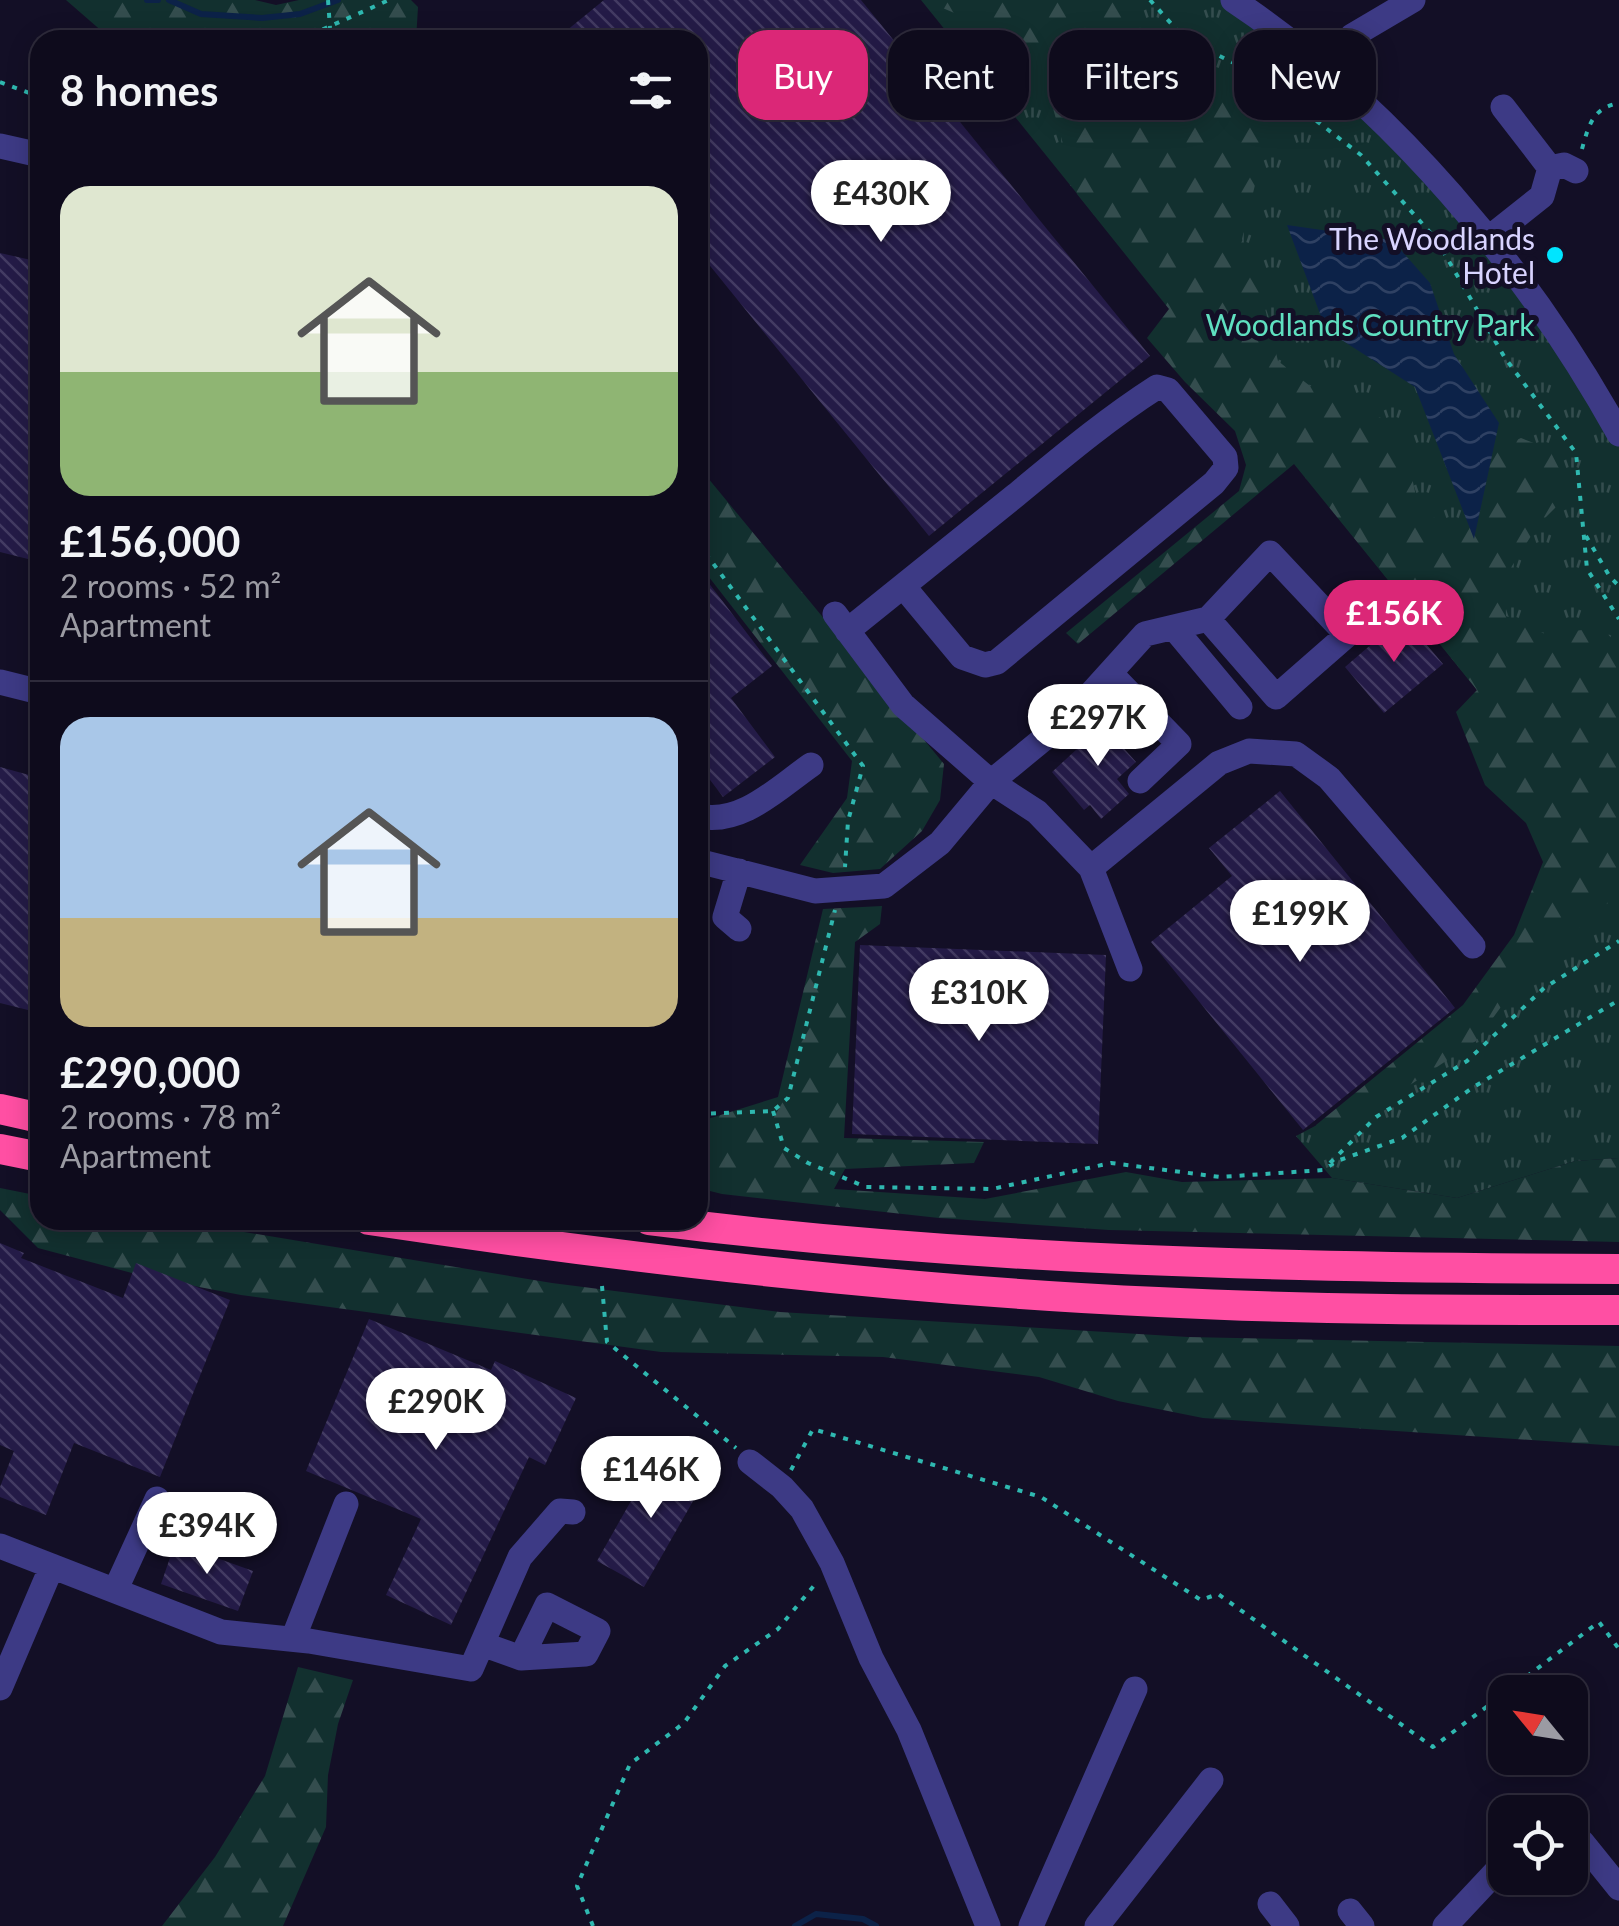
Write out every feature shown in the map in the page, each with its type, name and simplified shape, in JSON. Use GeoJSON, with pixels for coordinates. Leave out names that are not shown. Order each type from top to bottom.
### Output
{"type":"FeatureCollection","features":[{"type":"Feature","properties":{"kind":"highway"},"geometry":{"type":"LineString","coordinates":[[0,1109],[30,1116]]}},
{"type":"Feature","properties":{"kind":"highway"},"geometry":{"type":"LineString","coordinates":[[0,1148],[30,1155]]}},
{"type":"Feature","properties":{"kind":"highway"},"geometry":{"type":"LineString","coordinates":[[708,1228],[1075,1259],[1619,1268]]}},
{"type":"Feature","properties":{"kind":"highway"},"geometry":{"type":"LineString","coordinates":[[436,1230],[578,1251],[786,1274],[1158,1302],[1619,1310]]}},
{"type":"Feature","properties":{"kind":"street"},"geometry":{"type":"LineString","coordinates":[[1233,0],[1277,30]]}},
{"type":"Feature","properties":{"kind":"street"},"geometry":{"type":"LineString","coordinates":[[1362,30],[1413,0]]}},
{"type":"Feature","properties":{"kind":"street"},"geometry":{"type":"LineString","coordinates":[[1490,238],[1542,196],[1563,170],[1503,107]]}},
{"type":"Feature","properties":{"kind":"street"},"geometry":{"type":"LineString","coordinates":[[1376,117],[1490,238],[1610,398],[1619,434]]}},
{"type":"Feature","properties":{"kind":"street"},"geometry":{"type":"LineString","coordinates":[[0,146],[30,153]]}},
{"type":"Feature","properties":{"kind":"street"},"geometry":{"type":"LineString","coordinates":[[903,586],[962,658],[985,665],[997,662],[1214,483],[1226,468],[1225,458],[1168,390],[1157,387],[1119,412],[903,586],[841,623],[904,705],[991,782],[1038,812],[1091,868],[1127,964]]}},
{"type":"Feature","properties":{"kind":"street"},"geometry":{"type":"LineString","coordinates":[[708,864],[815,891],[884,886],[940,844],[991,782],[1069,718],[1145,634],[1208,620],[1270,553],[1347,635],[1276,697],[1208,620]]}},
{"type":"Feature","properties":{"kind":"street"},"geometry":{"type":"LineString","coordinates":[[1174,628],[1240,707]]}},
{"type":"Feature","properties":{"kind":"street"},"geometry":{"type":"LineString","coordinates":[[1110,673],[1179,744],[1140,781]]}},
{"type":"Feature","properties":{"kind":"street"},"geometry":{"type":"LineString","coordinates":[[0,682],[30,690]]}},
{"type":"Feature","properties":{"kind":"street"},"geometry":{"type":"LineString","coordinates":[[1091,868],[1219,763],[1250,751],[1296,754],[1329,778],[1473,946]]}},
{"type":"Feature","properties":{"kind":"street"},"geometry":{"type":"LineString","coordinates":[[708,818],[740,814],[811,765]]}},
{"type":"Feature","properties":{"kind":"street"},"geometry":{"type":"LineString","coordinates":[[738,929],[726,917],[739,872]]}},
{"type":"Feature","properties":{"kind":"street"},"geometry":{"type":"LineString","coordinates":[[750,1462],[802,1509],[832,1563],[872,1658],[909,1730],[988,1926]]}},
{"type":"Feature","properties":{"kind":"street"},"geometry":{"type":"LineString","coordinates":[[115,1590],[157,1499]]}},
{"type":"Feature","properties":{"kind":"street"},"geometry":{"type":"LineString","coordinates":[[301,1640],[346,1504]]}},
{"type":"Feature","properties":{"kind":"street"},"geometry":{"type":"LineString","coordinates":[[0,1546],[220,1632],[301,1640],[471,1669],[520,1557],[560,1511],[573,1512]]}},
{"type":"Feature","properties":{"kind":"street"},"geometry":{"type":"LineString","coordinates":[[0,1688],[52,1566]]}},
{"type":"Feature","properties":{"kind":"street"},"geometry":{"type":"LineString","coordinates":[[482,1644],[521,1658]]}},
{"type":"Feature","properties":{"kind":"street"},"geometry":{"type":"LineString","coordinates":[[1031,1926],[1136,1689]]}},
{"type":"Feature","properties":{"kind":"street"},"geometry":{"type":"LineString","coordinates":[[1097,1926],[1211,1780]]}},
{"type":"Feature","properties":{"kind":"street"},"geometry":{"type":"LineString","coordinates":[[1588,1849],[1619,1888]]}},
{"type":"Feature","properties":{"kind":"street"},"geometry":{"type":"LineString","coordinates":[[1445,1926],[1488,1880]]}},
{"type":"Feature","properties":{"kind":"street"},"geometry":{"type":"LineString","coordinates":[[1270,1904],[1288,1926]]}},
{"type":"Feature","properties":{"kind":"path"},"geometry":{"type":"LineString","coordinates":[[328,0],[330,28]]}},
{"type":"Feature","properties":{"kind":"path"},"geometry":{"type":"LineString","coordinates":[[325,30],[389,0]]}},
{"type":"Feature","properties":{"kind":"path"},"geometry":{"type":"LineString","coordinates":[[1150,0],[1185,39],[1254,73],[1361,155],[1436,238],[1505,358],[1576,453],[1588,569],[1619,619]]}},
{"type":"Feature","properties":{"kind":"path"},"geometry":{"type":"LineString","coordinates":[[0,82],[30,93]]}},
{"type":"Feature","properties":{"kind":"path"},"geometry":{"type":"LineString","coordinates":[[1563,170],[1592,116],[1604,106],[1619,103]]}},
{"type":"Feature","properties":{"kind":"path"},"geometry":{"type":"LineString","coordinates":[[1584,532],[1619,586]]}},
{"type":"Feature","properties":{"kind":"path"},"geometry":{"type":"LineString","coordinates":[[708,557],[863,766],[848,821],[843,891],[788,1098],[773,1111],[708,1114]]}},
{"type":"Feature","properties":{"kind":"path"},"geometry":{"type":"LineString","coordinates":[[1323,1170],[1376,1117],[1467,1060],[1544,988],[1619,941]]}},
{"type":"Feature","properties":{"kind":"path"},"geometry":{"type":"LineString","coordinates":[[773,1111],[784,1148],[808,1163],[866,1187],[992,1189],[1111,1163],[1220,1177],[1323,1170],[1337,1161],[1402,1138],[1472,1088],[1619,1000]]}},
{"type":"Feature","properties":{"kind":"path"},"geometry":{"type":"LineString","coordinates":[[602,1286],[607,1342],[750,1462]]}},
{"type":"Feature","properties":{"kind":"path"},"geometry":{"type":"LineString","coordinates":[[782,1487],[813,1430],[1041,1497],[1201,1600],[1218,1594],[1433,1747],[1488,1706]]}},
{"type":"Feature","properties":{"kind":"path"},"geometry":{"type":"LineString","coordinates":[[593,1926],[577,1886],[630,1764],[684,1723],[726,1666],[778,1629],[832,1563]]}},
{"type":"Feature","properties":{"kind":"path"},"geometry":{"type":"LineString","coordinates":[[1530,1675],[1599,1622],[1619,1649]]}},
{"type":"Feature","properties":{"kind":"green space"},"geometry":{"type":"Polygon","coordinates":[[[66,0],[255,0],[276,5],[299,0],[411,0],[418,7],[417,30],[100,30],[66,0]]]}},
{"type":"Feature","properties":{"kind":"green space","name":"Woodlands Country Park"},"geometry":{"type":"Polygon","coordinates":[[[921,0],[1233,0],[1269,30],[1234,30],[1234,120],[1376,120],[1404,143],[1619,434],[1619,1158],[1575,1161],[1457,1198],[1332,1178],[1296,1136],[1476,1041],[1567,848],[1477,690],[1018,120],[1029,120],[1029,30],[945,30],[921,0]]]}},
{"type":"Feature","properties":{"kind":"green space"},"geometry":{"type":"Polygon","coordinates":[[[924,0],[1128,0],[1145,30],[1049,30],[1049,98],[1029,71],[1029,30],[994,30],[924,0]]]}},
{"type":"Feature","properties":{"kind":"green space"},"geometry":{"type":"Polygon","coordinates":[[[1214,100],[1234,103],[1234,120],[1256,120],[1267,135],[1242,239],[1260,288],[1278,361],[1319,393],[1401,426],[1417,501],[1447,530],[1474,525],[1485,454],[1521,438],[1549,449],[1571,492],[1538,525],[1505,577],[1506,616],[1545,634],[1601,628],[1619,645],[1619,897],[1592,912],[1560,952],[1542,951],[1476,1041],[1323,1143],[1316,1125],[1463,1005],[1514,935],[1543,862],[1526,823],[1485,785],[1456,712],[1477,690],[1294,464],[1078,644],[1066,633],[1239,491],[1246,465],[1235,431],[1147,338],[1169,309],[1077,194],[1056,120],[1214,120],[1214,100]]]}},
{"type":"Feature","properties":{"kind":"green space"},"geometry":{"type":"Polygon","coordinates":[[[708,478],[944,764],[940,800],[922,831],[880,869],[833,873],[800,865],[847,798],[852,761],[708,576],[708,478]]]}},
{"type":"Feature","properties":{"kind":"green space"},"geometry":{"type":"Polygon","coordinates":[[[882,906],[880,924],[855,942],[844,1138],[984,1142],[974,1163],[845,1169],[834,1189],[985,1199],[1126,1172],[1182,1182],[1332,1178],[1457,1198],[1575,1161],[1619,1158],[1619,1242],[1109,1230],[939,1218],[708,1190],[708,1119],[778,1097],[823,909],[882,906]]]}},
{"type":"Feature","properties":{"kind":"green space"},"geometry":{"type":"Polygon","coordinates":[[[0,1188],[30,1194],[30,1230],[232,1230],[552,1283],[780,1312],[1188,1337],[1619,1346],[1619,1446],[1203,1418],[1118,1401],[1039,1377],[883,1357],[661,1352],[241,1295],[147,1277],[38,1248],[0,1210],[0,1188]]]}},
{"type":"Feature","properties":{"kind":"green space"},"geometry":{"type":"Polygon","coordinates":[[[298,1667],[353,1680],[338,1724],[328,1775],[326,1827],[283,1926],[162,1926],[215,1857],[265,1776],[298,1667]]]}},
{"type":"Feature","properties":{"kind":"water"},"geometry":{"type":"Polygon","coordinates":[[[1287,225],[1392,240],[1430,283],[1454,354],[1499,423],[1474,539],[1415,387],[1326,330],[1287,225]]]}},
{"type":"Feature","properties":{"kind":"building"},"geometry":{"type":"Polygon","coordinates":[[[604,0],[861,0],[888,33],[888,120],[958,120],[1150,356],[929,536],[708,263],[708,30],[567,30],[604,0]]]}},
{"type":"Feature","properties":{"kind":"building"},"geometry":{"type":"Polygon","coordinates":[[[0,253],[30,260],[30,560],[0,552],[0,253]]]}},
{"type":"Feature","properties":{"kind":"building"},"geometry":{"type":"Polygon","coordinates":[[[708,582],[772,666],[731,698],[775,757],[723,797],[708,777],[708,582]]]}},
{"type":"Feature","properties":{"kind":"building"},"geometry":{"type":"Polygon","coordinates":[[[1403,617],[1443,664],[1384,713],[1345,667],[1403,617]]]}},
{"type":"Feature","properties":{"kind":"building"},"geometry":{"type":"Polygon","coordinates":[[[1115,714],[1133,733],[1120,744],[1136,762],[1117,779],[1129,794],[1101,819],[1090,805],[1084,810],[1052,772],[1115,714]]]}},
{"type":"Feature","properties":{"kind":"building"},"geometry":{"type":"Polygon","coordinates":[[[0,767],[30,775],[30,1010],[0,1003],[0,767]]]}},
{"type":"Feature","properties":{"kind":"building"},"geometry":{"type":"Polygon","coordinates":[[[1280,791],[1455,1008],[1303,1130],[1151,942],[1232,876],[1209,848],[1280,791]]]}},
{"type":"Feature","properties":{"kind":"building"},"geometry":{"type":"Polygon","coordinates":[[[860,945],[1106,955],[1098,1144],[852,1134],[860,945]]]}},
{"type":"Feature","properties":{"kind":"building"},"geometry":{"type":"Polygon","coordinates":[[[0,1243],[24,1253],[21,1258],[123,1298],[136,1263],[230,1300],[160,1477],[74,1443],[46,1515],[0,1497],[14,1451],[0,1445],[0,1243]]]}},
{"type":"Feature","properties":{"kind":"building"},"geometry":{"type":"Polygon","coordinates":[[[369,1319],[491,1370],[495,1361],[576,1398],[545,1465],[529,1457],[451,1625],[386,1595],[421,1519],[306,1471],[369,1319]]]}},
{"type":"Feature","properties":{"kind":"building"},"geometry":{"type":"Polygon","coordinates":[[[657,1455],[704,1482],[644,1587],[597,1561],[657,1455]]]}},
{"type":"Feature","properties":{"kind":"building"},"geometry":{"type":"Polygon","coordinates":[[[175,1543],[253,1571],[238,1611],[161,1584],[175,1543]]]}},
{"type":"Feature","properties":{"kind":"waterway"},"geometry":{"type":"LineString","coordinates":[[147,0],[158,0]]}},
{"type":"Feature","properties":{"kind":"waterway"},"geometry":{"type":"LineString","coordinates":[[169,0],[201,14],[262,18],[300,14],[338,0]]}},
{"type":"Feature","properties":{"kind":"waterway"},"geometry":{"type":"LineString","coordinates":[[795,1926],[816,1914],[863,1919],[876,1926]]}},
{"type":"Feature","properties":{"kind":"place","name":"The Woodlands Hotel"},"geometry":{"type":"Point","coordinates":[1555,255]}}]}
